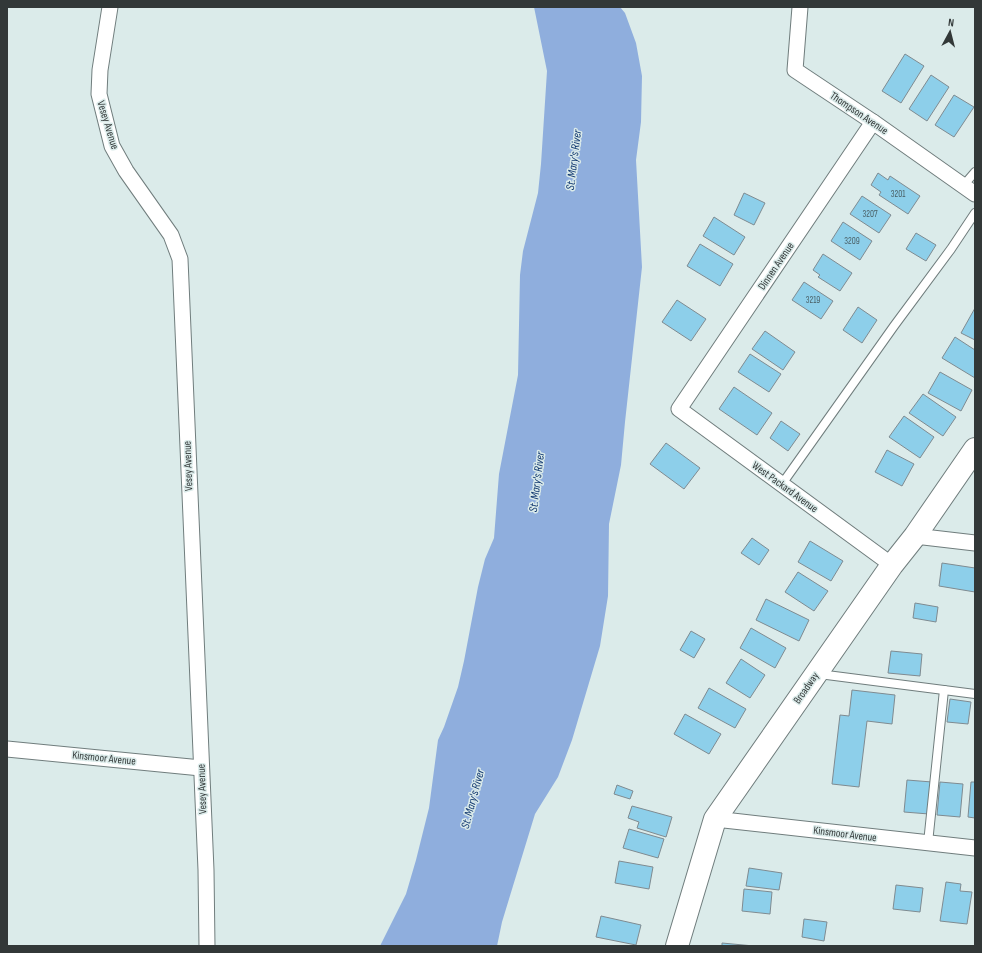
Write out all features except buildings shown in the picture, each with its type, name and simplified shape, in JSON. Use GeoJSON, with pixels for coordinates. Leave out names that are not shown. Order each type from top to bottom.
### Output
{"type":"FeatureCollection","features":[{"type":"Feature","properties":{"kind":"main road","name":"Broadway"},"geometry":{"type":"LineString","coordinates":[[677,946],[715,819],[816,673],[892,565],[915,536],[975,449]]}},
{"type":"Feature","properties":{"kind":"street","name":"Vesey Avenue"},"geometry":{"type":"LineString","coordinates":[[110,7],[100,70],[99,94],[112,146],[126,171],[171,235],[180,259],[206,870],[207,946]]}},
{"type":"Feature","properties":{"kind":"street","name":"Thompson Avenue"},"geometry":{"type":"LineString","coordinates":[[800,7],[795,70],[873,122],[969,190]]}},
{"type":"Feature","properties":{"kind":"street","name":"Dinnen Avenue"},"geometry":{"type":"LineString","coordinates":[[679,409],[873,122]]}},
{"type":"Feature","properties":{"kind":"street","name":"West Packard Avenue"},"geometry":{"type":"LineString","coordinates":[[679,409],[892,565]]}},
{"type":"Feature","properties":{"kind":"street"},"geometry":{"type":"LineString","coordinates":[[915,536],[975,543]]}},
{"type":"Feature","properties":{"kind":"street","name":"Kinsmoor Avenue"},"geometry":{"type":"LineString","coordinates":[[7,749],[201,768]]}},
{"type":"Feature","properties":{"kind":"street","name":"Kinsmoor Avenue"},"geometry":{"type":"LineString","coordinates":[[715,819],[975,848]]}},
{"type":"Feature","properties":{"kind":"lane"},"geometry":{"type":"LineString","coordinates":[[969,190],[975,172]]}},
{"type":"Feature","properties":{"kind":"lane"},"geometry":{"type":"LineString","coordinates":[[782,484],[894,326],[951,249],[975,213]]}},
{"type":"Feature","properties":{"kind":"lane"},"geometry":{"type":"LineString","coordinates":[[816,673],[975,694]]}},
{"type":"Feature","properties":{"kind":"lane"},"geometry":{"type":"LineString","coordinates":[[928,843],[944,690]]}},
{"type":"Feature","properties":{"kind":"water","name":"St. Mary's River"},"geometry":{"type":"Polygon","coordinates":[[[534,7],[620,7],[625,13],[636,43],[642,76],[641,122],[636,160],[642,267],[621,465],[609,524],[608,596],[600,646],[572,740],[558,777],[535,814],[502,922],[497,946],[380,946],[406,894],[416,860],[429,808],[438,740],[458,687],[478,587],[485,559],[494,538],[499,474],[518,375],[520,275],[523,251],[538,193],[541,164],[547,71],[534,7]]]}}]}
